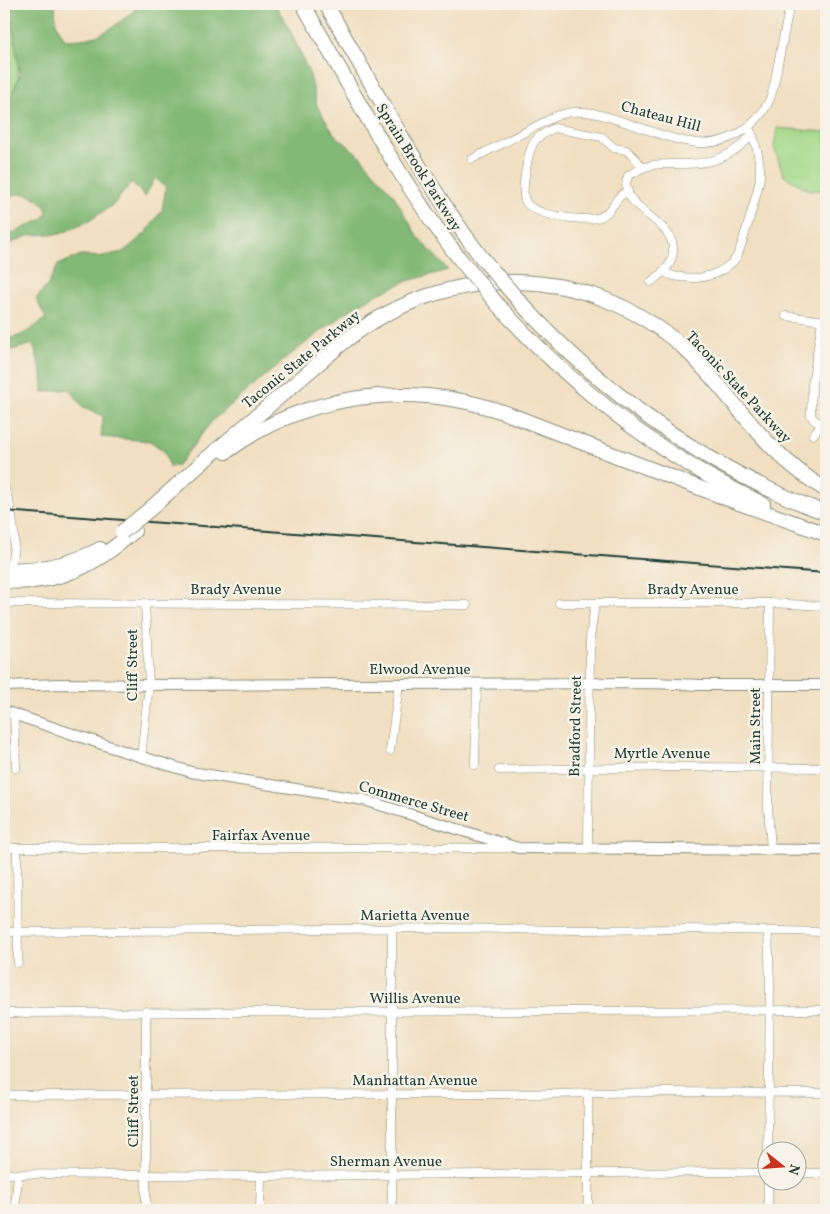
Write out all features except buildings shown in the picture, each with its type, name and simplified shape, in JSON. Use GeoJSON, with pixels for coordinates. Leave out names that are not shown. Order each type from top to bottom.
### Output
{"type":"FeatureCollection","features":[{"type":"Feature","properties":{"kind":"highway","name":"Sprain Brook Parkway"},"geometry":{"type":"LineString","coordinates":[[303,4],[402,176],[431,221],[497,304],[532,342],[599,402],[637,430],[695,468],[742,494],[777,510],[826,528]]}},
{"type":"Feature","properties":{"kind":"highway","name":"Sprain Brook Parkway"},"geometry":{"type":"LineString","coordinates":[[326,4],[422,171],[448,212],[482,258],[552,335],[586,368],[632,405],[709,458],[780,494],[826,513]]}},
{"type":"Feature","properties":{"kind":"highway","name":"Taconic State Parkway"},"geometry":{"type":"LineString","coordinates":[[5,573],[71,561],[101,548],[128,532],[340,345],[372,322],[400,306],[431,294],[462,286],[502,282],[541,283],[579,291],[613,303],[649,322],[694,358],[778,452],[826,490]]}},
{"type":"Feature","properties":{"kind":"highway","name":"Taconic State Parkway"},"geometry":{"type":"LineString","coordinates":[[155,509],[229,450],[273,424],[302,412],[332,403],[372,396],[408,394],[458,400],[493,408],[736,502],[826,534]]}},
{"type":"Feature","properties":{"kind":"street","name":"Chateau Hill"},"geometry":{"type":"LineString","coordinates":[[472,159],[564,112],[595,112],[678,138],[697,142],[713,142],[751,131],[770,100],[790,4]]}},
{"type":"Feature","properties":{"kind":"street"},"geometry":{"type":"LineString","coordinates":[[628,191],[620,194],[606,214],[596,218],[550,215],[528,206],[525,200],[523,181],[535,140],[554,128],[602,137],[614,148],[626,150],[643,168]]}},
{"type":"Feature","properties":{"kind":"street"},"geometry":{"type":"LineString","coordinates":[[651,282],[670,263],[672,241],[668,231],[635,203],[628,191],[626,182],[628,176],[643,168],[658,164],[692,164],[715,160],[734,152],[745,143],[751,131]]}},
{"type":"Feature","properties":{"kind":"street"},"geometry":{"type":"LineString","coordinates":[[663,271],[668,275],[677,277],[709,277],[737,256],[760,176],[751,131]]}},
{"type":"Feature","properties":{"kind":"street"},"geometry":{"type":"LineString","coordinates":[[786,316],[824,321],[812,385],[811,416],[813,419],[824,424],[813,435]]}},
{"type":"Feature","properties":{"kind":"street"},"geometry":{"type":"LineString","coordinates":[[5,490],[12,511],[14,533],[11,562],[5,573]]}},
{"type":"Feature","properties":{"kind":"street","name":"Brady Avenue"},"geometry":{"type":"LineString","coordinates":[[4,603],[467,605]]}},
{"type":"Feature","properties":{"kind":"street","name":"Cliff Street"},"geometry":{"type":"LineString","coordinates":[[140,757],[149,685],[144,603]]}},
{"type":"Feature","properties":{"kind":"street","name":"Brady Avenue"},"geometry":{"type":"LineString","coordinates":[[559,603],[770,603],[826,606]]}},
{"type":"Feature","properties":{"kind":"street","name":"Main Street"},"geometry":{"type":"LineString","coordinates":[[770,603],[768,808],[771,850]]}},
{"type":"Feature","properties":{"kind":"street","name":"Bradford Street"},"geometry":{"type":"LineString","coordinates":[[588,848],[590,638],[595,604]]}},
{"type":"Feature","properties":{"kind":"street","name":"Elwood Avenue"},"geometry":{"type":"LineString","coordinates":[[9,686],[62,684],[652,683],[826,685]]}},
{"type":"Feature","properties":{"kind":"street"},"geometry":{"type":"LineString","coordinates":[[390,751],[399,684]]}},
{"type":"Feature","properties":{"kind":"street"},"geometry":{"type":"LineString","coordinates":[[476,765],[477,684]]}},
{"type":"Feature","properties":{"kind":"street","name":"Commerce Street"},"geometry":{"type":"LineString","coordinates":[[4,711],[140,757],[191,772],[364,800],[518,848],[826,850]]}},
{"type":"Feature","properties":{"kind":"street"},"geometry":{"type":"LineString","coordinates":[[14,714],[16,768]]}},
{"type":"Feature","properties":{"kind":"street","name":"Myrtle Avenue"},"geometry":{"type":"LineString","coordinates":[[499,770],[588,767],[769,766],[826,768]]}},
{"type":"Feature","properties":{"kind":"street","name":"Fairfax Avenue"},"geometry":{"type":"LineString","coordinates":[[4,848],[518,848]]}},
{"type":"Feature","properties":{"kind":"street"},"geometry":{"type":"LineString","coordinates":[[17,848],[18,963]]}},
{"type":"Feature","properties":{"kind":"street"},"geometry":{"type":"LineString","coordinates":[[392,928],[392,1210]]}},
{"type":"Feature","properties":{"kind":"street","name":"Marietta Avenue"},"geometry":{"type":"LineString","coordinates":[[4,932],[392,928],[685,929],[826,932]]}},
{"type":"Feature","properties":{"kind":"street"},"geometry":{"type":"LineString","coordinates":[[768,932],[770,1012],[768,1142]]}},
{"type":"Feature","properties":{"kind":"street","name":"Willis Avenue"},"geometry":{"type":"LineString","coordinates":[[4,1013],[770,1012],[826,1010]]}},
{"type":"Feature","properties":{"kind":"street","name":"Cliff Street"},"geometry":{"type":"LineString","coordinates":[[146,1012],[146,1210]]}},
{"type":"Feature","properties":{"kind":"street","name":"Manhattan Avenue"},"geometry":{"type":"LineString","coordinates":[[4,1095],[826,1092]]}},
{"type":"Feature","properties":{"kind":"street"},"geometry":{"type":"LineString","coordinates":[[588,1093],[588,1210]]}},
{"type":"Feature","properties":{"kind":"street","name":"Sherman Avenue"},"geometry":{"type":"LineString","coordinates":[[4,1174],[261,1176],[719,1172],[758,1174]]}},
{"type":"Feature","properties":{"kind":"street"},"geometry":{"type":"LineString","coordinates":[[808,1173],[826,1173]]}},
{"type":"Feature","properties":{"kind":"street"},"geometry":{"type":"LineString","coordinates":[[15,1210],[18,1175]]}},
{"type":"Feature","properties":{"kind":"street"},"geometry":{"type":"LineString","coordinates":[[260,1210],[261,1176]]}},
{"type":"Feature","properties":{"kind":"street"},"geometry":{"type":"LineString","coordinates":[[768,1192],[768,1210]]}},
{"type":"Feature","properties":{"kind":"green space"},"geometry":{"type":"Polygon","coordinates":[[[4,4],[27,4],[19,52],[17,90],[4,130],[4,4]]]}},
{"type":"Feature","properties":{"kind":"green space"},"geometry":{"type":"Polygon","coordinates":[[[12,4],[55,4],[56,23],[65,40],[89,38],[101,34],[126,17],[139,4],[275,4],[291,32],[310,75],[317,106],[334,134],[360,156],[393,194],[417,236],[448,270],[404,282],[374,296],[345,313],[290,355],[212,421],[178,465],[170,467],[164,451],[150,441],[101,437],[103,416],[82,406],[70,389],[43,392],[42,374],[33,344],[4,352],[4,337],[10,338],[21,335],[46,318],[36,299],[47,286],[58,265],[81,255],[98,257],[123,252],[146,233],[162,210],[166,187],[155,178],[145,197],[132,182],[114,204],[89,221],[60,234],[30,235],[4,246],[4,237],[43,219],[47,212],[40,201],[28,194],[17,194],[4,200],[4,98],[11,97],[20,74],[11,17],[12,4]]]}},
{"type":"Feature","properties":{"kind":"green space"},"geometry":{"type":"Polygon","coordinates":[[[777,128],[826,132],[826,191],[809,190],[784,176],[774,147],[777,128]]]}},
{"type":"Feature","properties":{"kind":"railway"},"geometry":{"type":"LineString","coordinates":[[4,511],[826,573]]}}]}
